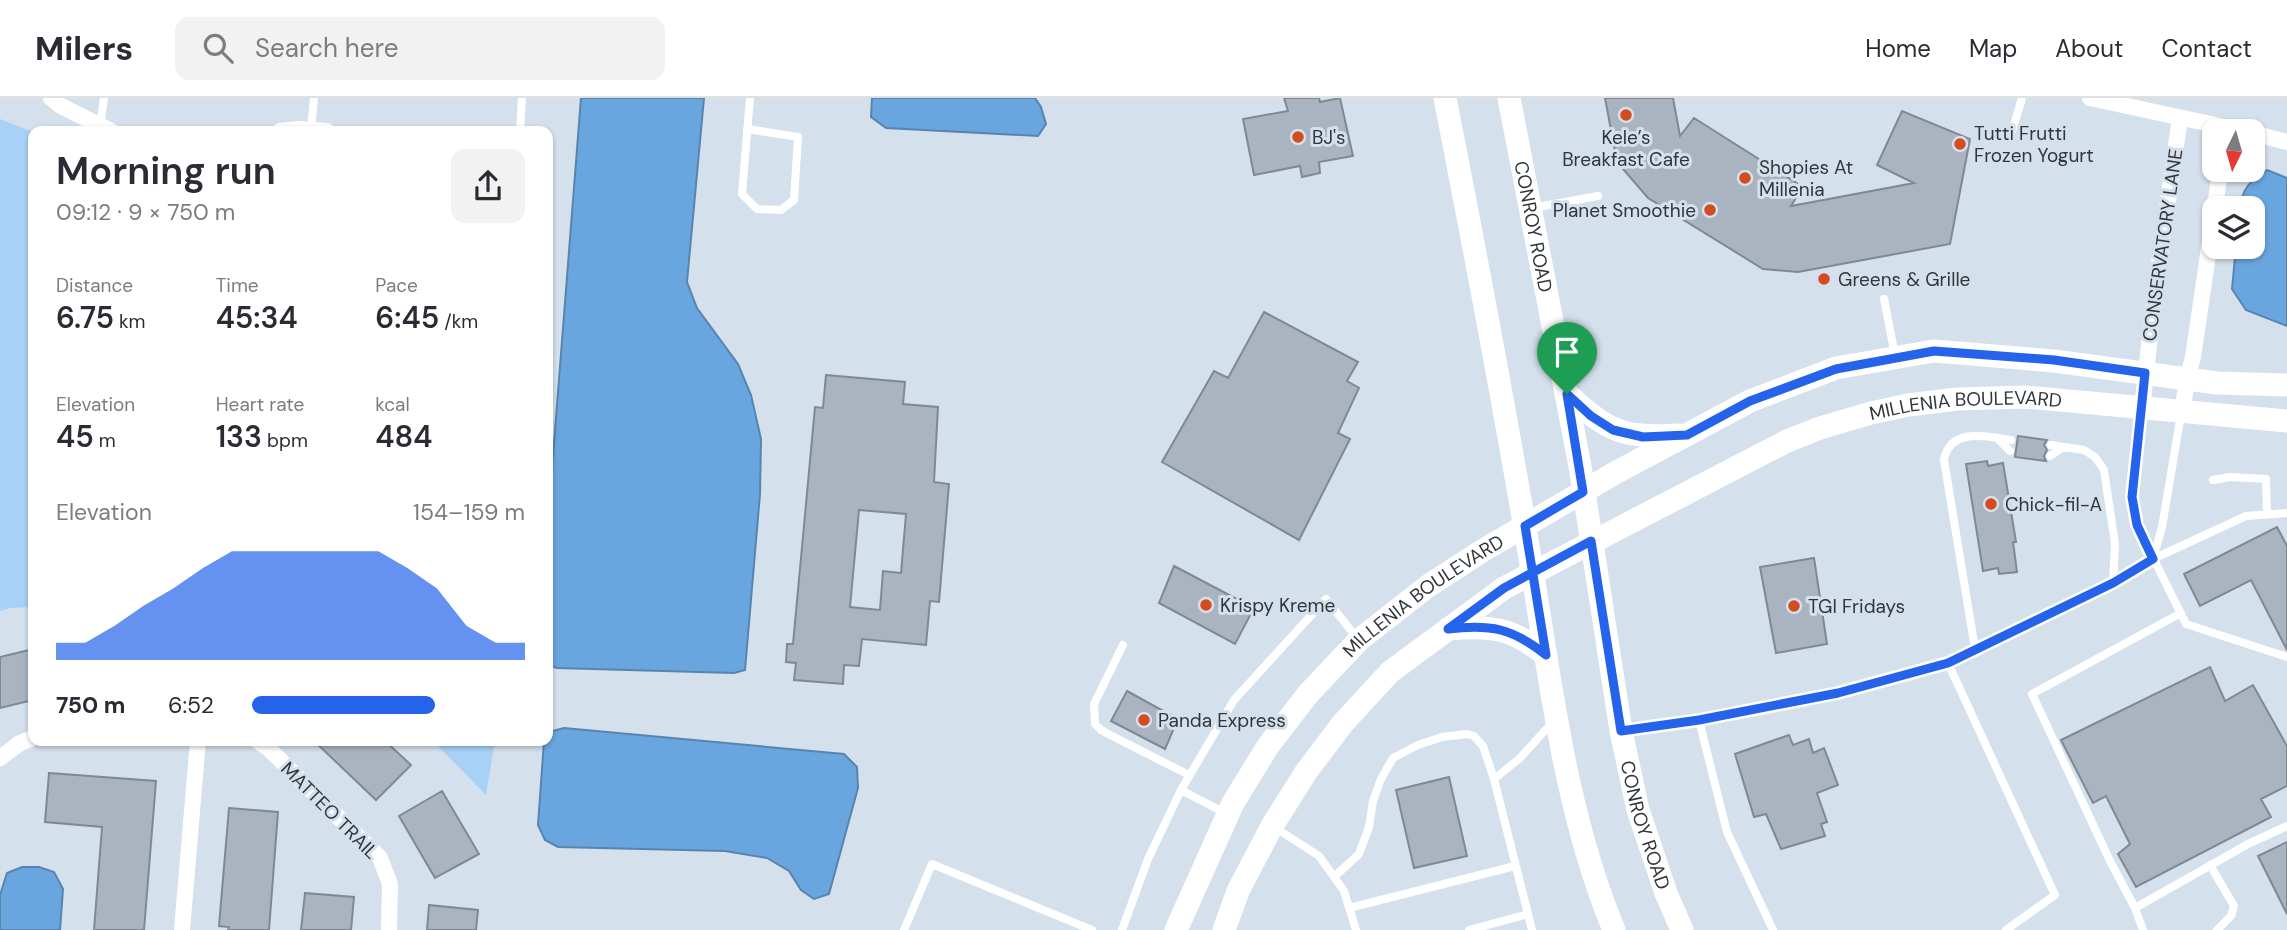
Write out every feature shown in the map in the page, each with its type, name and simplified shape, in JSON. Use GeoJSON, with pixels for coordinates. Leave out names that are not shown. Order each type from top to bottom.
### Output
{"type":"FeatureCollection","features":[{"type":"Feature","properties":{"kind":"street"},"geometry":{"type":"LineString","coordinates":[[51,98],[100,126]]}},
{"type":"Feature","properties":{"kind":"street"},"geometry":{"type":"LineString","coordinates":[[1445,98],[1525,526],[1556,718],[1579,829],[1614,930]]}},
{"type":"Feature","properties":{"kind":"street","name":"CONROY ROAD"},"geometry":{"type":"LineString","coordinates":[[1509,98],[1567,394],[1621,731],[1638,810],[1666,893],[1682,930]]}},
{"type":"Feature","properties":{"kind":"street"},"geometry":{"type":"LineString","coordinates":[[2090,98],[2202,123]]}},
{"type":"Feature","properties":{"kind":"street","name":"CONSERVATORY LANE"},"geometry":{"type":"LineString","coordinates":[[2142,409],[2180,118]]}},
{"type":"Feature","properties":{"kind":"street"},"geometry":{"type":"LineString","coordinates":[[2265,136],[2287,142]]}},
{"type":"Feature","properties":{"kind":"street"},"geometry":{"type":"LineString","coordinates":[[2182,413],[2207,259]]}},
{"type":"Feature","properties":{"kind":"street","name":"MILLENIA BOULEVARD"},"geometry":{"type":"LineString","coordinates":[[1176,930],[1227,814],[1268,746],[1308,694],[1359,640],[1428,586],[1525,526],[1750,401],[1824,373],[1934,351],[2054,360],[2187,380],[2287,385]]}},
{"type":"Feature","properties":{"kind":"street"},"geometry":{"type":"LineString","coordinates":[[1567,394],[1591,416],[1613,430],[1643,437],[1687,435]]}},
{"type":"Feature","properties":{"kind":"street","name":"MILLENIA BOULEVARD"},"geometry":{"type":"LineString","coordinates":[[1224,930],[1238,891],[1272,826],[1306,772],[1343,723],[1390,673],[1504,588],[1787,441],[1871,413],[1940,400],[2026,397],[2287,421]]}},
{"type":"Feature","properties":{"kind":"street"},"geometry":{"type":"LineString","coordinates":[[1448,629],[1478,626],[1506,630],[1526,639],[1546,655]]}},
{"type":"Feature","properties":{"kind":"street"},"geometry":{"type":"LineString","coordinates":[[0,758],[28,740]]}},
{"type":"Feature","properties":{"kind":"street"},"geometry":{"type":"LineString","coordinates":[[182,930],[197,746]]}},
{"type":"Feature","properties":{"kind":"street","name":"MATTEO TRAIL"},"geometry":{"type":"LineString","coordinates":[[265,746],[380,858],[390,884],[389,930]]}},
{"type":"Feature","properties":{"kind":"lane"},"geometry":{"type":"LineString","coordinates":[[104,98],[106,126]]}},
{"type":"Feature","properties":{"kind":"lane"},"geometry":{"type":"LineString","coordinates":[[313,98],[318,126]]}},
{"type":"Feature","properties":{"kind":"lane"},"geometry":{"type":"LineString","coordinates":[[520,126],[522,98]]}},
{"type":"Feature","properties":{"kind":"lane"},"geometry":{"type":"LineString","coordinates":[[747,129],[798,137],[794,200],[781,210],[757,209],[742,194],[747,129],[751,98]]}},
{"type":"Feature","properties":{"kind":"lane"},"geometry":{"type":"LineString","coordinates":[[2012,132],[2022,98]]}},
{"type":"Feature","properties":{"kind":"lane"},"geometry":{"type":"LineString","coordinates":[[1530,208],[1598,196]]}},
{"type":"Feature","properties":{"kind":"lane"},"geometry":{"type":"LineString","coordinates":[[1884,299],[1896,357]]}},
{"type":"Feature","properties":{"kind":"lane"},"geometry":{"type":"LineString","coordinates":[[2142,409],[2132,497],[2137,525],[2186,624],[2287,657]]}},
{"type":"Feature","properties":{"kind":"lane"},"geometry":{"type":"LineString","coordinates":[[2153,559],[2162,527],[2182,413]]}},
{"type":"Feature","properties":{"kind":"lane"},"geometry":{"type":"LineString","coordinates":[[1975,649],[1944,460],[1946,452],[1959,438],[2011,440]]}},
{"type":"Feature","properties":{"kind":"lane"},"geometry":{"type":"LineString","coordinates":[[1997,438],[2010,451]]}},
{"type":"Feature","properties":{"kind":"lane"},"geometry":{"type":"LineString","coordinates":[[2050,445],[2084,450],[2095,457],[2104,470],[2115,544],[2113,583]]}},
{"type":"Feature","properties":{"kind":"lane"},"geometry":{"type":"LineString","coordinates":[[2050,456],[2064,447]]}},
{"type":"Feature","properties":{"kind":"lane"},"geometry":{"type":"LineString","coordinates":[[2213,480],[2230,477],[2266,479],[2267,514]]}},
{"type":"Feature","properties":{"kind":"lane"},"geometry":{"type":"LineString","coordinates":[[1621,731],[1699,720],[1838,693],[1948,663],[2113,583],[2153,559],[2246,516],[2287,513]]}},
{"type":"Feature","properties":{"kind":"lane"},"geometry":{"type":"LineString","coordinates":[[1122,930],[1148,859],[1181,790],[1234,700],[1326,599],[1359,640]]}},
{"type":"Feature","properties":{"kind":"lane"},"geometry":{"type":"LineString","coordinates":[[2143,930],[2135,908],[2110,861],[2032,694],[2181,613]]}},
{"type":"Feature","properties":{"kind":"lane"},"geometry":{"type":"LineString","coordinates":[[1123,645],[1094,704],[1095,723],[1108,734],[1189,775]]}},
{"type":"Feature","properties":{"kind":"lane"},"geometry":{"type":"LineString","coordinates":[[1948,663],[2055,895],[2006,930]]}},
{"type":"Feature","properties":{"kind":"lane"},"geometry":{"type":"LineString","coordinates":[[1494,779],[1519,759],[1556,718]]}},
{"type":"Feature","properties":{"kind":"lane"},"geometry":{"type":"LineString","coordinates":[[1699,720],[1727,832],[1773,930]]}},
{"type":"Feature","properties":{"kind":"lane"},"geometry":{"type":"LineString","coordinates":[[1334,877],[1359,854],[1369,827],[1373,801],[1393,758],[1418,745],[1442,737],[1467,734],[1480,740],[1494,779],[1532,930]]}},
{"type":"Feature","properties":{"kind":"lane"},"geometry":{"type":"LineString","coordinates":[[1181,790],[1227,814]]}},
{"type":"Feature","properties":{"kind":"lane"},"geometry":{"type":"LineString","coordinates":[[1272,826],[1319,856],[1344,891],[1356,930]]}},
{"type":"Feature","properties":{"kind":"lane"},"geometry":{"type":"LineString","coordinates":[[2135,908],[2248,844],[2287,826]]}},
{"type":"Feature","properties":{"kind":"lane"},"geometry":{"type":"LineString","coordinates":[[904,930],[932,864],[1091,930]]}},
{"type":"Feature","properties":{"kind":"lane"},"geometry":{"type":"LineString","coordinates":[[2210,865],[2234,906],[2231,916],[2217,930]]}},
{"type":"Feature","properties":{"kind":"lane"},"geometry":{"type":"LineString","coordinates":[[1349,908],[1515,866]]}},
{"type":"Feature","properties":{"kind":"lane"},"geometry":{"type":"LineString","coordinates":[[1469,930],[1528,914]]}},
{"type":"Feature","properties":{"kind":"shaded area"},"geometry":{"type":"Polygon","coordinates":[[[581,98],[704,98],[687,282],[697,308],[738,364],[751,395],[761,439],[760,494],[745,670],[734,673],[553,667],[553,456],[581,98]]]}},
{"type":"Feature","properties":{"kind":"shaded area"},"geometry":{"type":"Polygon","coordinates":[[[872,98],[1035,98],[1046,124],[1038,136],[886,128],[871,117],[872,98]]]}},
{"type":"Feature","properties":{"kind":"shaded area"},"geometry":{"type":"Polygon","coordinates":[[[0,119],[28,130],[28,607],[0,611],[0,119]]]}},
{"type":"Feature","properties":{"kind":"shaded area"},"geometry":{"type":"Polygon","coordinates":[[[2265,171],[2287,178],[2287,326],[2246,310],[2232,289],[2235,259],[2265,259],[2265,196],[2243,196],[2251,182],[2265,182],[2265,171]]]}},
{"type":"Feature","properties":{"kind":"shaded area"},"geometry":{"type":"Polygon","coordinates":[[[564,728],[844,754],[857,767],[858,788],[829,894],[814,899],[801,890],[789,871],[767,858],[725,851],[558,847],[545,840],[538,825],[544,746],[553,746],[553,731],[564,728]]]}},
{"type":"Feature","properties":{"kind":"shaded area"},"geometry":{"type":"Polygon","coordinates":[[[438,746],[494,746],[486,795],[438,746]]]}},
{"type":"Feature","properties":{"kind":"shaded area"},"geometry":{"type":"Polygon","coordinates":[[[22,867],[39,867],[54,872],[63,889],[60,930],[0,930],[0,895],[7,873],[22,867]]]}},
{"type":"Feature","properties":{"kind":"building","name":"BJ's"},"geometry":{"type":"Polygon","coordinates":[[[1284,98],[1319,98],[1320,102],[1340,98],[1353,156],[1319,162],[1320,173],[1302,177],[1300,166],[1254,175],[1243,119],[1288,111],[1284,98]]]}},
{"type":"Feature","properties":{"kind":"building"},"geometry":{"type":"Polygon","coordinates":[[[1605,98],[1673,98],[1680,136],[1694,118],[1803,187],[1791,206],[1914,183],[1877,165],[1902,111],[1970,139],[1950,244],[1798,272],[1763,269],[1648,198],[1617,162],[1605,98]]]}},
{"type":"Feature","properties":{"kind":"building"},"geometry":{"type":"Polygon","coordinates":[[[1264,312],[1358,362],[1347,381],[1359,388],[1338,433],[1350,439],[1299,540],[1162,462],[1214,371],[1228,378],[1264,312]]]}},
{"type":"Feature","properties":{"kind":"building"},"geometry":{"type":"Polygon","coordinates":[[[826,375],[905,382],[903,404],[938,407],[934,482],[949,484],[939,602],[930,601],[926,645],[862,639],[859,666],[844,665],[843,684],[794,680],[796,663],[786,662],[787,644],[793,644],[815,407],[823,408],[826,375]],[[859,510],[850,607],[880,610],[883,571],[901,573],[906,514],[859,510]]]}},
{"type":"Feature","properties":{"kind":"building"},"geometry":{"type":"Polygon","coordinates":[[[2018,436],[2047,440],[2044,445],[2047,450],[2044,456],[2046,461],[2015,457],[2018,436]]]}},
{"type":"Feature","properties":{"kind":"building","name":"Chick-fil-A"},"geometry":{"type":"Polygon","coordinates":[[[1987,461],[1988,466],[2003,463],[2016,542],[2013,542],[2017,572],[1999,574],[1998,568],[1983,571],[1966,464],[1987,461]]]}},
{"type":"Feature","properties":{"kind":"building"},"geometry":{"type":"Polygon","coordinates":[[[2277,527],[2287,546],[2287,650],[2251,580],[2200,606],[2184,574],[2277,527]]]}},
{"type":"Feature","properties":{"kind":"building","name":"TGI Fridays"},"geometry":{"type":"Polygon","coordinates":[[[1814,558],[1827,644],[1776,653],[1760,567],[1814,558]]]}},
{"type":"Feature","properties":{"kind":"building","name":"Krispy Kreme"},"geometry":{"type":"Polygon","coordinates":[[[1174,566],[1254,608],[1235,644],[1159,603],[1174,566]]]}},
{"type":"Feature","properties":{"kind":"building"},"geometry":{"type":"Polygon","coordinates":[[[28,650],[28,701],[0,708],[0,657],[28,650]]]}},
{"type":"Feature","properties":{"kind":"building"},"geometry":{"type":"Polygon","coordinates":[[[2210,667],[2225,701],[2253,685],[2287,746],[2287,786],[2261,799],[2271,817],[2136,887],[2118,854],[2130,844],[2106,796],[2093,803],[2061,740],[2210,667]]]}},
{"type":"Feature","properties":{"kind":"building","name":"Panda Express"},"geometry":{"type":"Polygon","coordinates":[[[1127,691],[1178,719],[1165,749],[1111,721],[1127,691]]]}},
{"type":"Feature","properties":{"kind":"building"},"geometry":{"type":"Polygon","coordinates":[[[1789,735],[1793,745],[1809,739],[1813,753],[1824,748],[1838,785],[1817,793],[1827,822],[1821,824],[1825,836],[1781,849],[1766,814],[1754,817],[1735,754],[1789,735]]]}},
{"type":"Feature","properties":{"kind":"building"},"geometry":{"type":"Polygon","coordinates":[[[319,746],[390,746],[411,765],[376,800],[319,746]]]}},
{"type":"Feature","properties":{"kind":"building"},"geometry":{"type":"Polygon","coordinates":[[[49,773],[156,781],[144,930],[94,930],[102,827],[45,822],[49,773]]]}},
{"type":"Feature","properties":{"kind":"building"},"geometry":{"type":"Polygon","coordinates":[[[1449,777],[1467,856],[1414,868],[1396,790],[1449,777]]]}},
{"type":"Feature","properties":{"kind":"building"},"geometry":{"type":"Polygon","coordinates":[[[442,791],[479,854],[435,878],[399,816],[442,791]]]}},
{"type":"Feature","properties":{"kind":"building"},"geometry":{"type":"Polygon","coordinates":[[[229,808],[278,812],[269,930],[228,930],[229,927],[219,926],[229,808]]]}},
{"type":"Feature","properties":{"kind":"building"},"geometry":{"type":"Polygon","coordinates":[[[2287,842],[2287,914],[2258,856],[2287,842]]]}},
{"type":"Feature","properties":{"kind":"building"},"geometry":{"type":"Polygon","coordinates":[[[305,893],[354,897],[351,930],[301,930],[305,893]]]}},
{"type":"Feature","properties":{"kind":"building"},"geometry":{"type":"Polygon","coordinates":[[[429,905],[478,910],[476,930],[427,930],[429,905]]]}},
{"type":"Feature","properties":{"kind":"place","name":"Kele’s Breakfast Cafe"},"geometry":{"type":"Point","coordinates":[1626,115]}},
{"type":"Feature","properties":{"kind":"place","name":"BJ's"},"geometry":{"type":"Point","coordinates":[1298,137]}},
{"type":"Feature","properties":{"kind":"place","name":"Tutti Frutti Frozen Yogurt"},"geometry":{"type":"Point","coordinates":[1960,144]}},
{"type":"Feature","properties":{"kind":"place","name":"Shopies At Millenia"},"geometry":{"type":"Point","coordinates":[1745,178]}},
{"type":"Feature","properties":{"kind":"place","name":"Planet Smoothie"},"geometry":{"type":"Point","coordinates":[1710,210]}},
{"type":"Feature","properties":{"kind":"place","name":"Greens & Grille"},"geometry":{"type":"Point","coordinates":[1824,279]}},
{"type":"Feature","properties":{"kind":"place","name":"Chick-fil-A"},"geometry":{"type":"Point","coordinates":[1991,504]}},
{"type":"Feature","properties":{"kind":"place","name":"Krispy Kreme"},"geometry":{"type":"Point","coordinates":[1206,605]}},
{"type":"Feature","properties":{"kind":"place","name":"TGI Fridays"},"geometry":{"type":"Point","coordinates":[1794,606]}},
{"type":"Feature","properties":{"kind":"place","name":"Panda Express"},"geometry":{"type":"Point","coordinates":[1144,720]}},
{"type":"Feature","properties":{"kind":"route"},"geometry":{"type":"LineString","coordinates":[[1567,394],[1583,492],[1525,526],[1533,573],[1538,603],[1546,655],[1526,639],[1506,630],[1478,626],[1448,629],[1504,588],[1533,573],[1591,541],[1621,731],[1699,720],[1838,693],[1948,663],[2113,583],[2153,559],[2137,525],[2132,497],[2145,373],[2054,360],[1934,351],[1836,369],[1750,401],[1687,435],[1643,437],[1613,430],[1591,416],[1567,394]]}}]}
